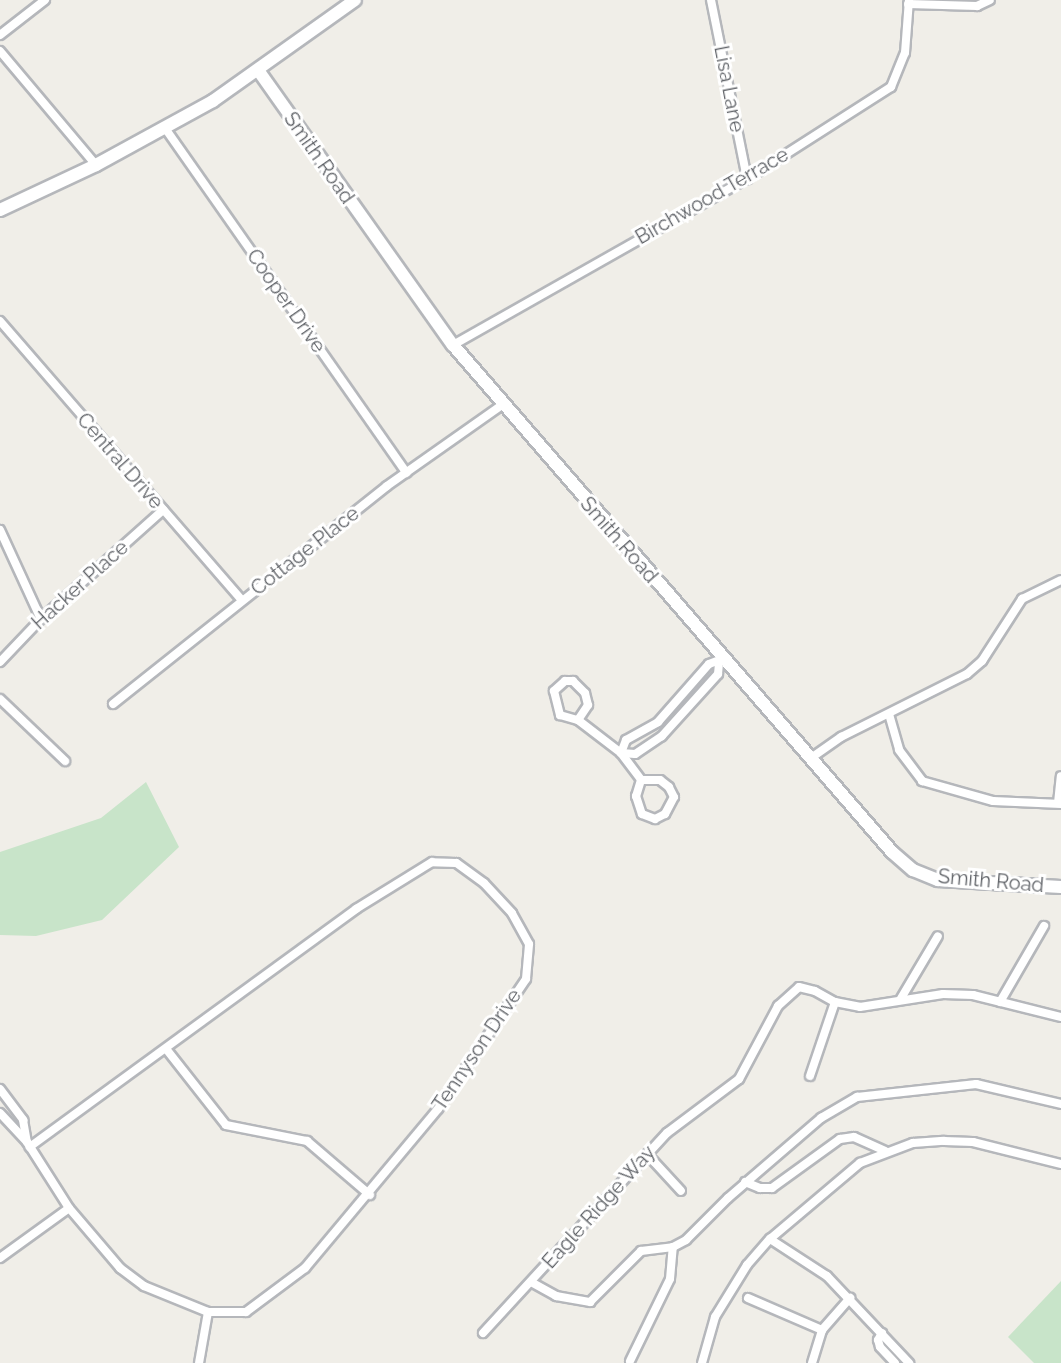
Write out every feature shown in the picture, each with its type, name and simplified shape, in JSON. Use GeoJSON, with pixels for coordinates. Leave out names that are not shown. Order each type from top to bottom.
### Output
{"type":"FeatureCollection","features":[{"type":"Feature","properties":{"kind":"street"},"geometry":{"type":"LineString","coordinates":[[0,35],[45,0]]}},
{"type":"Feature","properties":{"kind":"street"},"geometry":{"type":"LineString","coordinates":[[0,210],[96,165],[165,128],[258,70],[355,0]]}},
{"type":"Feature","properties":{"kind":"street","name":"Lisa Lane"},"geometry":{"type":"LineString","coordinates":[[711,0],[747,179]]}},
{"type":"Feature","properties":{"kind":"street"},"geometry":{"type":"LineString","coordinates":[[909,2],[977,6],[990,0]]}},
{"type":"Feature","properties":{"kind":"street","name":"Birchwood Terrace"},"geometry":{"type":"LineString","coordinates":[[453,345],[747,179],[891,87],[905,52],[909,2]]}},
{"type":"Feature","properties":{"kind":"street"},"geometry":{"type":"LineString","coordinates":[[0,51],[96,165]]}},
{"type":"Feature","properties":{"kind":"street","name":"Smith Road"},"geometry":{"type":"LineString","coordinates":[[258,70],[453,345],[720,661],[811,758],[892,852],[913,870],[954,882],[1061,887]]}},
{"type":"Feature","properties":{"kind":"street","name":"Cooper Drive"},"geometry":{"type":"LineString","coordinates":[[165,128],[407,473]]}},
{"type":"Feature","properties":{"kind":"street","name":"Central Drive"},"geometry":{"type":"LineString","coordinates":[[0,321],[242,600]]}},
{"type":"Feature","properties":{"kind":"street","name":"Cottage Place"},"geometry":{"type":"LineString","coordinates":[[113,704],[242,600],[407,473],[502,405]]}},
{"type":"Feature","properties":{"kind":"street","name":"Hacker Place"},"geometry":{"type":"LineString","coordinates":[[0,662],[40,619],[163,510]]}},
{"type":"Feature","properties":{"kind":"street"},"geometry":{"type":"LineString","coordinates":[[0,530],[40,619]]}},
{"type":"Feature","properties":{"kind":"street"},"geometry":{"type":"LineString","coordinates":[[811,758],[967,674],[982,662],[1022,599],[1061,580]]}},
{"type":"Feature","properties":{"kind":"street"},"geometry":{"type":"LineString","coordinates":[[720,661],[718,674],[662,736],[635,754],[621,753],[626,740],[658,722],[709,664],[720,661]]}},
{"type":"Feature","properties":{"kind":"street"},"geometry":{"type":"LineString","coordinates":[[578,720],[588,705],[585,693],[573,681],[565,681],[554,691],[556,711],[568,720],[578,720],[621,753],[641,780]]}},
{"type":"Feature","properties":{"kind":"street"},"geometry":{"type":"LineString","coordinates":[[687,688],[696,698]]}},
{"type":"Feature","properties":{"kind":"street"},"geometry":{"type":"LineString","coordinates":[[0,699],[65,761]]}},
{"type":"Feature","properties":{"kind":"street"},"geometry":{"type":"LineString","coordinates":[[889,714],[899,750],[921,781],[993,801],[1059,804],[1061,776]]}},
{"type":"Feature","properties":{"kind":"street"},"geometry":{"type":"LineString","coordinates":[[641,780],[660,780],[669,787],[674,797],[665,814],[655,819],[642,814],[636,796],[641,780]]}},
{"type":"Feature","properties":{"kind":"street","name":"Tennyson Drive"},"geometry":{"type":"LineString","coordinates":[[0,1113],[28,1144],[69,1208],[120,1268],[136,1280],[208,1312],[246,1312],[305,1268],[370,1195],[438,1108],[526,979],[529,944],[512,913],[484,883],[456,863],[432,862],[347,915],[167,1050],[28,1144]]}},
{"type":"Feature","properties":{"kind":"street"},"geometry":{"type":"LineString","coordinates":[[1000,1002],[1044,926]]}},
{"type":"Feature","properties":{"kind":"street"},"geometry":{"type":"LineString","coordinates":[[900,1000],[938,936]]}},
{"type":"Feature","properties":{"kind":"street","name":"Eagle Ridge Way"},"geometry":{"type":"LineString","coordinates":[[1061,1017],[973,994],[943,994],[860,1007],[835,1002],[815,991],[799,987],[788,994],[739,1079],[667,1133],[531,1282],[556,1296],[590,1302],[641,1251],[673,1247],[686,1240],[745,1182],[821,1118],[857,1097],[976,1084],[1061,1104]]}},
{"type":"Feature","properties":{"kind":"street"},"geometry":{"type":"LineString","coordinates":[[810,1076],[835,1002]]}},
{"type":"Feature","properties":{"kind":"street"},"geometry":{"type":"LineString","coordinates":[[167,1050],[226,1125],[308,1141],[370,1195]]}},
{"type":"Feature","properties":{"kind":"street","name":"Tennyson Drive"},"geometry":{"type":"LineString","coordinates":[[0,1089],[23,1120],[28,1144]]}},
{"type":"Feature","properties":{"kind":"street"},"geometry":{"type":"LineString","coordinates":[[745,1182],[760,1188],[772,1188],[840,1139],[854,1137],[885,1152]]}},
{"type":"Feature","properties":{"kind":"street"},"geometry":{"type":"LineString","coordinates":[[702,1363],[715,1317],[730,1288],[770,1239],[860,1163],[913,1143],[973,1142],[1061,1164]]}},
{"type":"Feature","properties":{"kind":"street"},"geometry":{"type":"LineString","coordinates":[[647,1154],[681,1191]]}},
{"type":"Feature","properties":{"kind":"street"},"geometry":{"type":"LineString","coordinates":[[0,1258],[69,1208]]}},
{"type":"Feature","properties":{"kind":"street"},"geometry":{"type":"LineString","coordinates":[[770,1239],[827,1276],[909,1363]]}},
{"type":"Feature","properties":{"kind":"street"},"geometry":{"type":"LineString","coordinates":[[630,1361],[669,1279],[673,1247]]}},
{"type":"Feature","properties":{"kind":"street"},"geometry":{"type":"LineString","coordinates":[[483,1333],[531,1282]]}},
{"type":"Feature","properties":{"kind":"street"},"geometry":{"type":"LineString","coordinates":[[748,1298],[822,1330]]}},
{"type":"Feature","properties":{"kind":"street"},"geometry":{"type":"LineString","coordinates":[[812,1363],[822,1330],[850,1298]]}},
{"type":"Feature","properties":{"kind":"street"},"geometry":{"type":"LineString","coordinates":[[199,1363],[208,1312]]}},
{"type":"Feature","properties":{"kind":"street"},"geometry":{"type":"LineString","coordinates":[[882,1333],[878,1340],[880,1347],[895,1363]]}},
{"type":"Feature","properties":{"kind":"green space"},"geometry":{"type":"Polygon","coordinates":[[[146,782],[179,847],[102,920],[36,936],[0,935],[0,852],[101,818],[146,782]]]}},
{"type":"Feature","properties":{"kind":"green space"},"geometry":{"type":"Polygon","coordinates":[[[1061,1281],[1061,1363],[1034,1363],[1008,1337],[1061,1281]]]}}]}
